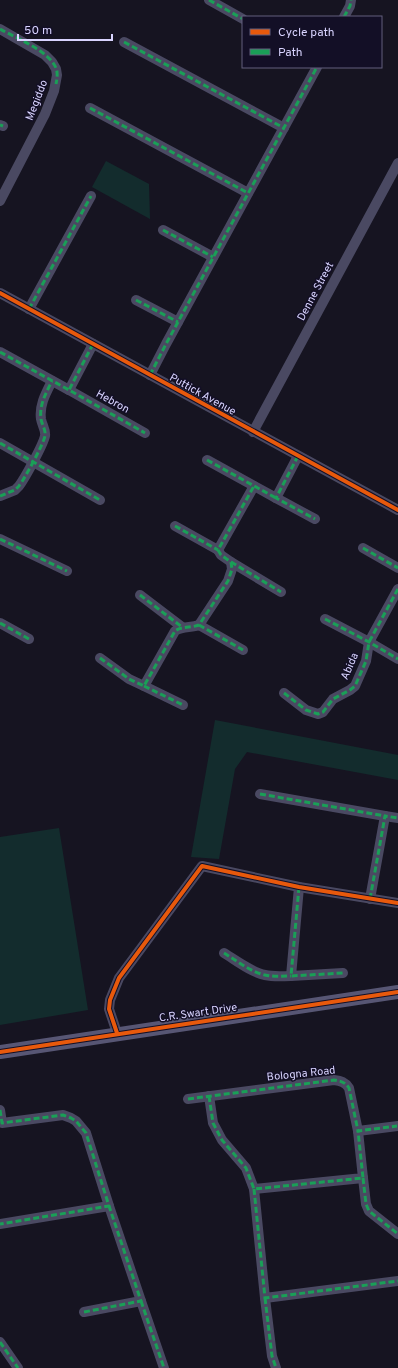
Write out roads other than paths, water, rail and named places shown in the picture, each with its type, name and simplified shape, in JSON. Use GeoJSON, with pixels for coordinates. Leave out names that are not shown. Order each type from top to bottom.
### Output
{"type":"FeatureCollection","features":[{"type":"Feature","properties":{"kind":"street"},"geometry":{"type":"LineString","coordinates":[[209,0],[242,18]]}},
{"type":"Feature","properties":{"kind":"street"},"geometry":{"type":"LineString","coordinates":[[345,16],[350,6],[351,0]]}},
{"type":"Feature","properties":{"kind":"street","name":"Megiddo"},"geometry":{"type":"LineString","coordinates":[[0,29],[45,55],[52,62],[56,69],[57,75],[54,91],[45,114],[0,201]]}},
{"type":"Feature","properties":{"kind":"street"},"geometry":{"type":"LineString","coordinates":[[124,42],[284,128]]}},
{"type":"Feature","properties":{"kind":"street"},"geometry":{"type":"LineString","coordinates":[[150,375],[316,68]]}},
{"type":"Feature","properties":{"kind":"street"},"geometry":{"type":"LineString","coordinates":[[90,108],[248,193]]}},
{"type":"Feature","properties":{"kind":"street","name":"Denne Street"},"geometry":{"type":"LineString","coordinates":[[253,432],[398,163]]}},
{"type":"Feature","properties":{"kind":"street"},"geometry":{"type":"LineString","coordinates":[[29,309],[91,196]]}},
{"type":"Feature","properties":{"kind":"street"},"geometry":{"type":"LineString","coordinates":[[163,230],[213,257]]}},
{"type":"Feature","properties":{"kind":"street","name":"Puttick Avenue"},"geometry":{"type":"LineString","coordinates":[[0,293],[398,510]]}},
{"type":"Feature","properties":{"kind":"street"},"geometry":{"type":"LineString","coordinates":[[136,300],[178,322]]}},
{"type":"Feature","properties":{"kind":"street"},"geometry":{"type":"LineString","coordinates":[[69,390],[93,344]]}},
{"type":"Feature","properties":{"kind":"street","name":"Hebron"},"geometry":{"type":"LineString","coordinates":[[0,352],[145,433]]}},
{"type":"Feature","properties":{"kind":"street"},"geometry":{"type":"LineString","coordinates":[[0,496],[15,490],[19,486],[44,440],[44,429],[40,411],[43,400],[52,381]]}},
{"type":"Feature","properties":{"kind":"street"},"geometry":{"type":"LineString","coordinates":[[0,443],[100,500]]}},
{"type":"Feature","properties":{"kind":"street"},"geometry":{"type":"LineString","coordinates":[[276,498],[298,456]]}},
{"type":"Feature","properties":{"kind":"street"},"geometry":{"type":"LineString","coordinates":[[207,460],[315,520]]}},
{"type":"Feature","properties":{"kind":"street"},"geometry":{"type":"LineString","coordinates":[[218,550],[254,486]]}},
{"type":"Feature","properties":{"kind":"street"},"geometry":{"type":"LineString","coordinates":[[175,526],[218,550],[221,555],[231,562],[281,592]]}},
{"type":"Feature","properties":{"kind":"street"},"geometry":{"type":"LineString","coordinates":[[0,539],[67,571]]}},
{"type":"Feature","properties":{"kind":"street"},"geometry":{"type":"LineString","coordinates":[[363,548],[398,568]]}},
{"type":"Feature","properties":{"kind":"street"},"geometry":{"type":"LineString","coordinates":[[144,686],[175,630],[182,627],[194,627],[199,625],[228,581],[232,569],[231,562]]}},
{"type":"Feature","properties":{"kind":"street","name":"Abida"},"geometry":{"type":"LineString","coordinates":[[284,693],[306,710],[313,713],[323,712],[333,699],[355,686],[366,661],[369,642],[398,589]]}},
{"type":"Feature","properties":{"kind":"street"},"geometry":{"type":"LineString","coordinates":[[140,595],[182,627]]}},
{"type":"Feature","properties":{"kind":"street","name":"Abida"},"geometry":{"type":"LineString","coordinates":[[325,619],[398,659]]}},
{"type":"Feature","properties":{"kind":"street"},"geometry":{"type":"LineString","coordinates":[[0,623],[29,639]]}},
{"type":"Feature","properties":{"kind":"street"},"geometry":{"type":"LineString","coordinates":[[199,625],[243,650]]}},
{"type":"Feature","properties":{"kind":"street"},"geometry":{"type":"LineString","coordinates":[[100,658],[129,679],[183,705]]}},
{"type":"Feature","properties":{"kind":"street"},"geometry":{"type":"LineString","coordinates":[[260,794],[398,818]]}},
{"type":"Feature","properties":{"kind":"street"},"geometry":{"type":"LineString","coordinates":[[370,899],[385,816]]}},
{"type":"Feature","properties":{"kind":"street"},"geometry":{"type":"LineString","coordinates":[[117,1033],[109,1009],[110,1000],[119,978],[202,866],[299,887],[398,903]]}},
{"type":"Feature","properties":{"kind":"street"},"geometry":{"type":"LineString","coordinates":[[290,976],[299,887]]}},
{"type":"Feature","properties":{"kind":"street"},"geometry":{"type":"LineString","coordinates":[[224,953],[256,972],[266,976],[343,973]]}},
{"type":"Feature","properties":{"kind":"street","name":"C.R. Swart Drive"},"geometry":{"type":"LineString","coordinates":[[0,1052],[117,1033],[398,992]]}},
{"type":"Feature","properties":{"kind":"street","name":"Bologna Road"},"geometry":{"type":"LineString","coordinates":[[188,1099],[334,1080],[341,1081],[346,1084],[349,1088],[358,1131],[368,1211],[398,1234]]}},
{"type":"Feature","properties":{"kind":"street"},"geometry":{"type":"LineString","coordinates":[[209,1096],[212,1122],[222,1140],[246,1168],[254,1189],[272,1356],[276,1368]]}},
{"type":"Feature","properties":{"kind":"street"},"geometry":{"type":"LineString","coordinates":[[0,1110],[1,1123],[64,1115],[76,1121],[86,1133],[164,1368]]}},
{"type":"Feature","properties":{"kind":"street"},"geometry":{"type":"LineString","coordinates":[[358,1131],[398,1126]]}},
{"type":"Feature","properties":{"kind":"street"},"geometry":{"type":"LineString","coordinates":[[254,1189],[363,1178]]}},
{"type":"Feature","properties":{"kind":"street"},"geometry":{"type":"LineString","coordinates":[[0,1224],[109,1206]]}},
{"type":"Feature","properties":{"kind":"street"},"geometry":{"type":"LineString","coordinates":[[265,1298],[398,1281]]}},
{"type":"Feature","properties":{"kind":"street"},"geometry":{"type":"LineString","coordinates":[[84,1312],[141,1301]]}},
{"type":"Feature","properties":{"kind":"street"},"geometry":{"type":"LineString","coordinates":[[0,1342],[18,1368]]}}]}
